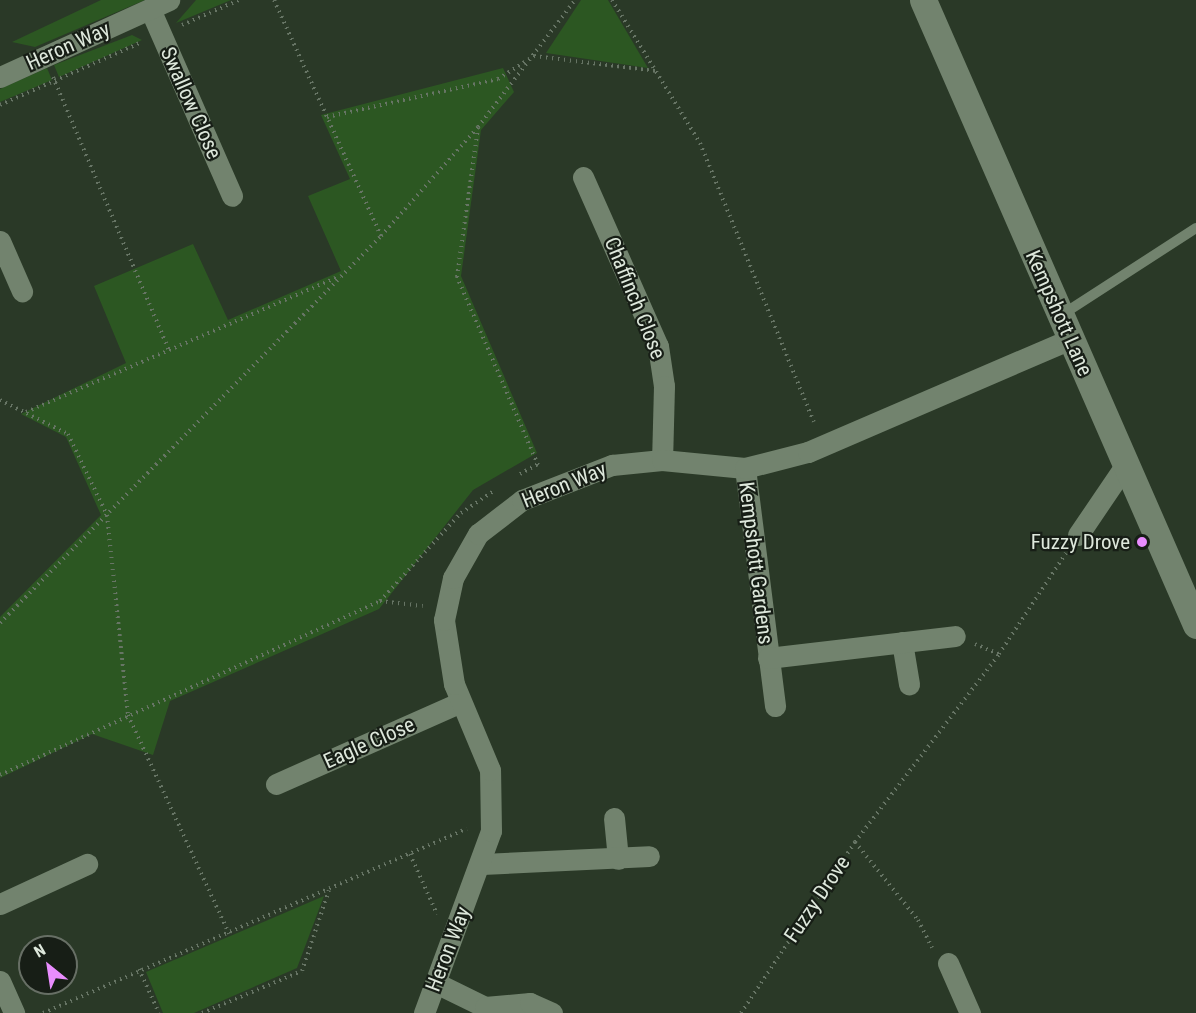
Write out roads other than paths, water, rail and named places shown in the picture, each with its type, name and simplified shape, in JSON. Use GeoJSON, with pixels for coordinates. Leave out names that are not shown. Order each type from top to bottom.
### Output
{"type":"FeatureCollection","features":[{"type":"Feature","properties":{"kind":"street","name":"Kempshott Lane"},"geometry":{"type":"LineString","coordinates":[[923,0],[1196,625]]}},
{"type":"Feature","properties":{"kind":"street","name":"Heron Way"},"geometry":{"type":"LineString","coordinates":[[0,76],[160,5]]}},
{"type":"Feature","properties":{"kind":"street","name":"Swallow Close"},"geometry":{"type":"LineString","coordinates":[[160,5],[161,34],[232,196]]}},
{"type":"Feature","properties":{"kind":"street","name":"Chaffinch Close"},"geometry":{"type":"LineString","coordinates":[[583,177],[662,358],[662,460]]}},
{"type":"Feature","properties":{"kind":"street"},"geometry":{"type":"LineString","coordinates":[[0,241],[22,291]]}},
{"type":"Feature","properties":{"kind":"street","name":"Heron Way"},"geometry":{"type":"LineString","coordinates":[[424,1013],[482,864],[493,818],[490,770],[461,702],[446,652],[445,609],[460,561],[478,534],[505,510],[549,487],[612,465],[662,460],[745,468],[829,444],[1065,327]]}},
{"type":"Feature","properties":{"kind":"street"},"geometry":{"type":"LineString","coordinates":[[1078,535],[1126,465]]}},
{"type":"Feature","properties":{"kind":"street","name":"Kempshott Gardens"},"geometry":{"type":"LineString","coordinates":[[745,468],[775,706]]}},
{"type":"Feature","properties":{"kind":"street","name":"Kempshott Gardens"},"geometry":{"type":"LineString","coordinates":[[768,658],[956,636]]}},
{"type":"Feature","properties":{"kind":"street"},"geometry":{"type":"LineString","coordinates":[[902,642],[909,684]]}},
{"type":"Feature","properties":{"kind":"street","name":"Eagle Close"},"geometry":{"type":"LineString","coordinates":[[276,784],[461,702]]}},
{"type":"Feature","properties":{"kind":"street"},"geometry":{"type":"LineString","coordinates":[[614,818],[618,859]]}},
{"type":"Feature","properties":{"kind":"street"},"geometry":{"type":"LineString","coordinates":[[482,864],[649,856]]}},
{"type":"Feature","properties":{"kind":"street"},"geometry":{"type":"LineString","coordinates":[[0,904],[87,864]]}},
{"type":"Feature","properties":{"kind":"street"},"geometry":{"type":"LineString","coordinates":[[948,963],[970,1013]]}},
{"type":"Feature","properties":{"kind":"street"},"geometry":{"type":"LineString","coordinates":[[0,981],[14,1013]]}},
{"type":"Feature","properties":{"kind":"street"},"geometry":{"type":"LineString","coordinates":[[436,983],[485,1007],[530,1003],[552,1013]]}},
{"type":"Feature","properties":{"kind":"lane"},"geometry":{"type":"LineString","coordinates":[[1065,327],[1196,228]]}},
{"type":"Feature","properties":{"kind":"place","name":"Fuzzy Drove"},"geometry":{"type":"Point","coordinates":[1142,542]}}]}
